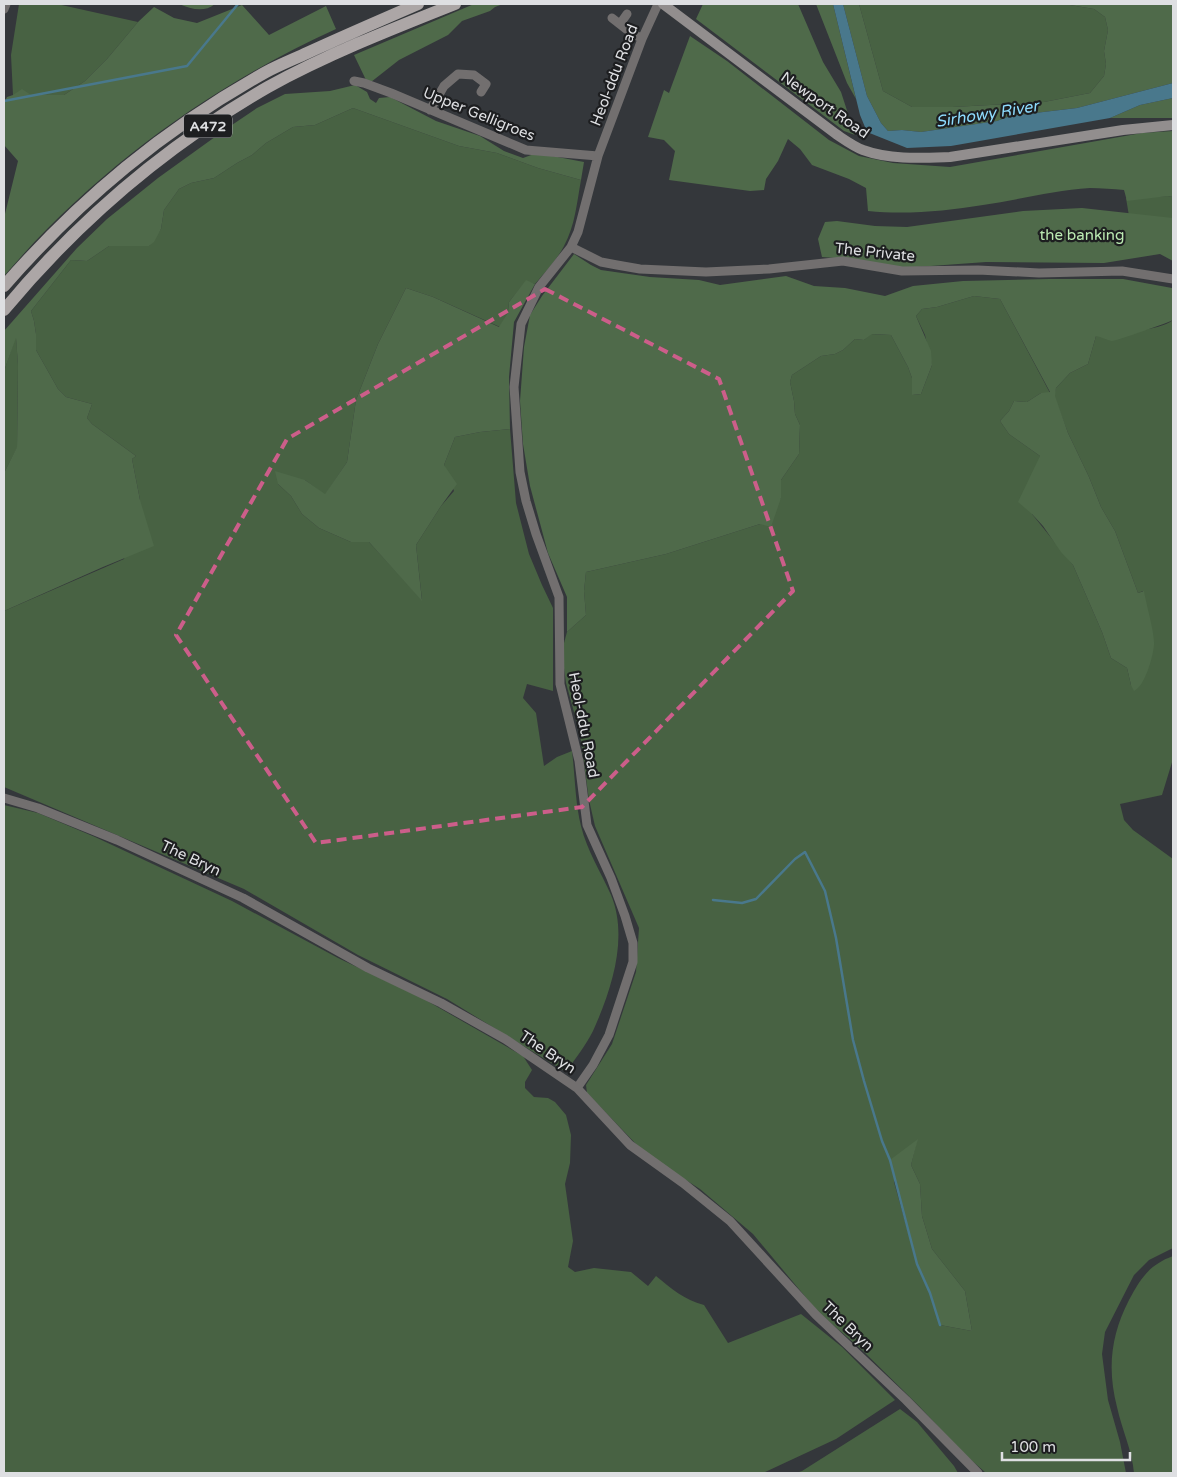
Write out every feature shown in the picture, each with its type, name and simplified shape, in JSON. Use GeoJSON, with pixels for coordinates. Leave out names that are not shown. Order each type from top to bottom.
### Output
{"type":"FeatureCollection","features":[{"type":"Feature","properties":{"kind":"main road","name":"A472"},"geometry":{"type":"LineString","coordinates":[[4,286],[76,209],[133,160],[180,125],[268,71],[418,4]]}},
{"type":"Feature","properties":{"kind":"main road","name":"A472"},"geometry":{"type":"LineString","coordinates":[[4,310],[52,256],[100,208],[150,167],[204,128],[262,91],[308,67],[360,43],[455,4]]}},
{"type":"Feature","properties":{"kind":"main road","name":"Newport Road"},"geometry":{"type":"LineString","coordinates":[[664,4],[836,134],[865,151],[896,157],[950,157],[1123,130],[1173,125]]}},
{"type":"Feature","properties":{"kind":"street"},"geometry":{"type":"LineString","coordinates":[[4,8],[6,4]]}},
{"type":"Feature","properties":{"kind":"street","name":"Heol-ddu Road"},"geometry":{"type":"LineString","coordinates":[[577,1088],[593,1065],[609,1035],[633,962],[632,943],[611,878],[587,824],[579,761],[560,684],[559,597],[536,534],[524,491],[520,472],[514,387],[521,324],[539,287],[572,247],[578,232],[598,156],[642,39],[658,4]]}},
{"type":"Feature","properties":{"kind":"street"},"geometry":{"type":"LineString","coordinates":[[627,14],[616,21],[642,39]]}},
{"type":"Feature","properties":{"kind":"street"},"geometry":{"type":"LineString","coordinates":[[430,110],[444,86],[458,74],[474,75],[486,84],[482,92]]}},
{"type":"Feature","properties":{"kind":"street","name":"Upper Gelligroes"},"geometry":{"type":"LineString","coordinates":[[354,81],[391,93],[526,150],[598,156]]}},
{"type":"Feature","properties":{"kind":"street","name":"The Private"},"geometry":{"type":"LineString","coordinates":[[572,247],[601,262],[617,265],[706,272],[769,269],[828,261],[843,261],[902,271],[978,270],[1039,273],[1122,271],[1151,274],[1173,279]]}},
{"type":"Feature","properties":{"kind":"street","name":"The Bryn"},"geometry":{"type":"LineString","coordinates":[[4,798],[38,808],[117,840],[243,898],[368,968],[441,1002],[505,1039],[577,1088],[630,1145],[683,1183],[730,1221],[816,1315],[906,1400],[978,1473]]}},
{"type":"Feature","properties":{"kind":"highlighted area"},"geometry":{"type":"Polygon","coordinates":[[[545,289],[719,379],[793,591],[582,807],[316,843],[176,635],[287,439],[545,289]]]}},
{"type":"Feature","properties":{"kind":"green space"},"geometry":{"type":"Polygon","coordinates":[[[19,4],[57,4],[138,22],[107,59],[85,81],[64,95],[13,95],[11,55],[19,4]]]}},
{"type":"Feature","properties":{"kind":"green space"},"geometry":{"type":"Polygon","coordinates":[[[179,4],[215,4],[211,7],[193,9],[179,4]]]}},
{"type":"Feature","properties":{"kind":"green space"},"geometry":{"type":"Polygon","coordinates":[[[474,4],[503,4],[462,21],[448,35],[399,60],[371,82],[366,80],[354,55],[474,4]]]}},
{"type":"Feature","properties":{"kind":"green space"},"geometry":{"type":"Polygon","coordinates":[[[703,4],[798,4],[823,62],[841,92],[855,135],[844,131],[696,19],[703,4]]]}},
{"type":"Feature","properties":{"kind":"green space"},"geometry":{"type":"Polygon","coordinates":[[[816,4],[833,4],[856,99],[847,83],[816,4]]]}},
{"type":"Feature","properties":{"kind":"green space"},"geometry":{"type":"Polygon","coordinates":[[[843,4],[859,4],[883,91],[912,107],[953,107],[1044,102],[1090,93],[1104,76],[1106,64],[1104,51],[1108,30],[1105,17],[1094,9],[1064,4],[1173,4],[1173,83],[1077,108],[1010,116],[997,121],[921,132],[888,131],[881,123],[867,96],[843,4]]]}},
{"type":"Feature","properties":{"kind":"green space"},"geometry":{"type":"Polygon","coordinates":[[[859,4],[1064,4],[1094,9],[1105,17],[1108,30],[1104,51],[1106,64],[1104,76],[1090,93],[1044,102],[953,107],[912,107],[883,91],[859,4]]]}},
{"type":"Feature","properties":{"kind":"green space"},"geometry":{"type":"Polygon","coordinates":[[[242,5],[269,35],[326,6],[336,29],[243,77],[156,134],[76,201],[39,237],[4,276],[4,218],[18,161],[4,145],[4,103],[7,97],[22,89],[31,95],[64,95],[85,81],[154,7],[174,18],[197,23],[242,5]]]}},
{"type":"Feature","properties":{"kind":"green space"},"geometry":{"type":"Polygon","coordinates":[[[690,36],[727,61],[829,140],[859,156],[893,163],[950,167],[1142,133],[1173,131],[1173,197],[1127,201],[1124,190],[1090,188],[940,211],[897,213],[868,211],[866,188],[849,179],[812,165],[800,149],[788,139],[778,161],[766,179],[764,190],[750,191],[669,180],[675,151],[664,140],[648,137],[664,90],[669,93],[690,36]]]}},
{"type":"Feature","properties":{"kind":"green space"},"geometry":{"type":"Polygon","coordinates":[[[355,85],[367,92],[370,99],[376,103],[379,98],[390,97],[436,121],[480,136],[504,151],[523,158],[534,154],[584,162],[581,180],[538,168],[497,153],[459,146],[353,108],[315,125],[293,127],[214,178],[191,183],[179,189],[164,210],[161,229],[154,242],[149,246],[109,246],[87,261],[71,260],[31,311],[36,334],[36,350],[58,389],[66,397],[92,404],[87,418],[92,424],[136,456],[132,459],[140,500],[154,546],[4,611],[4,473],[17,447],[18,365],[16,338],[4,371],[4,331],[77,248],[107,219],[158,178],[226,129],[257,108],[285,94],[330,91],[355,85]]]}},
{"type":"Feature","properties":{"kind":"green space"},"geometry":{"type":"Polygon","coordinates":[[[1173,98],[1173,118],[1110,118],[1140,105],[1173,98]]]}},
{"type":"Feature","properties":{"kind":"green space"},"geometry":{"type":"Polygon","coordinates":[[[353,108],[459,146],[497,153],[538,168],[581,180],[573,222],[564,246],[535,284],[526,281],[509,302],[508,312],[500,327],[433,297],[406,288],[378,344],[356,400],[347,462],[325,495],[305,480],[278,484],[291,496],[302,514],[319,528],[351,542],[369,542],[422,600],[416,545],[441,506],[454,491],[444,465],[455,437],[510,429],[516,503],[529,554],[553,608],[553,691],[527,684],[523,698],[536,713],[544,766],[557,757],[572,751],[576,798],[581,826],[590,853],[611,895],[618,929],[616,964],[606,999],[590,1036],[566,1072],[447,999],[358,955],[244,889],[4,787],[4,611],[124,559],[140,500],[132,459],[136,456],[92,424],[87,418],[92,404],[66,397],[58,389],[36,350],[36,334],[31,311],[71,260],[87,261],[109,246],[149,246],[161,229],[164,210],[179,189],[191,183],[214,178],[293,127],[315,125],[353,108]]]}},
{"type":"Feature","properties":{"kind":"green space"},"geometry":{"type":"Polygon","coordinates":[[[1173,197],[1173,243],[1129,216],[1126,198],[1173,197]]]}},
{"type":"Feature","properties":{"kind":"green space","name":"the banking"},"geometry":{"type":"Polygon","coordinates":[[[1082,208],[1173,218],[1173,261],[1160,254],[1104,263],[986,262],[903,268],[861,260],[822,257],[818,239],[825,222],[837,221],[875,226],[907,227],[1023,211],[1082,208]]]}},
{"type":"Feature","properties":{"kind":"green space"},"geometry":{"type":"Polygon","coordinates":[[[574,254],[601,270],[650,277],[699,280],[720,285],[786,276],[814,286],[845,288],[885,296],[913,286],[963,281],[1123,279],[1172,288],[1173,320],[1112,341],[1096,336],[1088,364],[1070,373],[1056,388],[1055,396],[1068,433],[1101,507],[1115,531],[1138,593],[1144,591],[1154,645],[1150,664],[1142,683],[1134,691],[1127,668],[1111,658],[1102,632],[1073,565],[1061,552],[1043,526],[1018,502],[1040,456],[1009,434],[1000,421],[1009,411],[1014,401],[1027,402],[1041,393],[1050,392],[1000,299],[974,296],[937,307],[922,309],[916,316],[931,351],[932,365],[921,394],[912,395],[912,378],[891,335],[872,334],[864,340],[855,339],[843,350],[835,354],[821,356],[792,375],[790,382],[795,414],[800,425],[799,454],[781,480],[781,498],[771,527],[760,524],[666,554],[586,572],[584,591],[586,615],[567,632],[567,597],[548,553],[530,486],[523,444],[520,401],[524,347],[530,315],[574,254]]]}},
{"type":"Feature","properties":{"kind":"green space"},"geometry":{"type":"Polygon","coordinates":[[[526,280],[535,284],[514,322],[509,377],[510,429],[455,437],[444,465],[457,484],[416,545],[422,601],[369,542],[351,542],[319,528],[302,514],[291,496],[278,484],[275,471],[305,480],[325,494],[347,462],[356,400],[378,344],[406,288],[433,297],[499,327],[508,312],[509,302],[526,280]]]}},
{"type":"Feature","properties":{"kind":"green space"},"geometry":{"type":"Polygon","coordinates":[[[974,296],[1000,299],[1050,393],[1041,393],[1027,402],[1014,401],[1009,411],[1000,421],[1009,434],[1040,456],[1032,514],[1073,565],[1102,632],[1111,658],[1127,668],[1131,685],[1143,591],[1138,593],[1115,531],[1101,507],[1068,433],[1054,396],[1056,388],[1070,373],[1088,364],[1096,336],[1158,327],[1173,320],[1173,759],[1162,795],[1120,804],[1124,820],[1133,830],[1173,859],[1173,1248],[1149,1260],[1134,1275],[1105,1332],[1102,1354],[1108,1400],[1120,1442],[1126,1473],[986,1473],[961,1451],[919,1406],[862,1350],[818,1312],[753,1234],[700,1189],[656,1161],[636,1144],[587,1093],[586,1085],[612,1044],[636,972],[639,928],[595,826],[589,800],[580,734],[566,683],[563,661],[564,643],[567,632],[586,615],[584,591],[586,572],[666,554],[760,524],[781,498],[781,480],[799,454],[800,425],[795,414],[790,382],[792,375],[821,356],[835,354],[843,350],[855,339],[864,340],[871,334],[891,335],[912,378],[912,395],[921,394],[932,365],[925,335],[916,316],[922,309],[937,307],[974,296]],[[917,1140],[894,1182],[917,1264],[930,1293],[940,1325],[972,1331],[965,1291],[932,1249],[922,1216],[920,1184],[911,1165],[917,1140]]]}},
{"type":"Feature","properties":{"kind":"green space"},"geometry":{"type":"Polygon","coordinates":[[[16,336],[18,365],[17,448],[4,473],[4,371],[16,336]]]}},
{"type":"Feature","properties":{"kind":"green space"},"geometry":{"type":"Polygon","coordinates":[[[4,805],[38,813],[95,837],[232,901],[338,958],[422,998],[523,1056],[532,1070],[525,1082],[525,1088],[534,1097],[548,1098],[555,1102],[566,1115],[571,1135],[570,1163],[565,1184],[573,1241],[568,1267],[575,1272],[594,1268],[631,1272],[648,1286],[656,1276],[684,1297],[704,1305],[728,1343],[801,1314],[842,1347],[895,1400],[836,1439],[763,1473],[4,1473],[4,805]]]}},
{"type":"Feature","properties":{"kind":"green space"},"geometry":{"type":"Polygon","coordinates":[[[918,1139],[911,1165],[920,1184],[922,1216],[932,1249],[965,1291],[972,1331],[940,1325],[930,1293],[917,1264],[890,1160],[918,1139]]]}},
{"type":"Feature","properties":{"kind":"green space"},"geometry":{"type":"Polygon","coordinates":[[[1173,1256],[1173,1473],[1134,1473],[1114,1393],[1112,1352],[1123,1313],[1138,1285],[1152,1268],[1173,1256]]]}},
{"type":"Feature","properties":{"kind":"green space"},"geometry":{"type":"Polygon","coordinates":[[[900,1409],[917,1422],[958,1473],[796,1473],[802,1471],[900,1409]]]}},
{"type":"Feature","properties":{"kind":"water"},"geometry":{"type":"Polygon","coordinates":[[[833,4],[843,4],[867,96],[881,123],[888,131],[921,132],[997,121],[1010,116],[1077,108],[1173,83],[1173,98],[1140,105],[1110,118],[951,146],[907,148],[867,132],[860,115],[833,4]]]}},
{"type":"Feature","properties":{"kind":"waterway"},"geometry":{"type":"LineString","coordinates":[[4,101],[187,66],[238,4]]}},
{"type":"Feature","properties":{"kind":"waterway"},"geometry":{"type":"LineString","coordinates":[[713,900],[742,903],[756,899],[795,859],[805,852],[825,891],[836,938],[853,1040],[882,1141],[890,1160],[917,1264],[930,1293],[940,1325]]}},
{"type":"Feature","properties":{"kind":"water label","name":"Sirhowy River"},"geometry":{"type":"Point","coordinates":[987,113]}}]}
